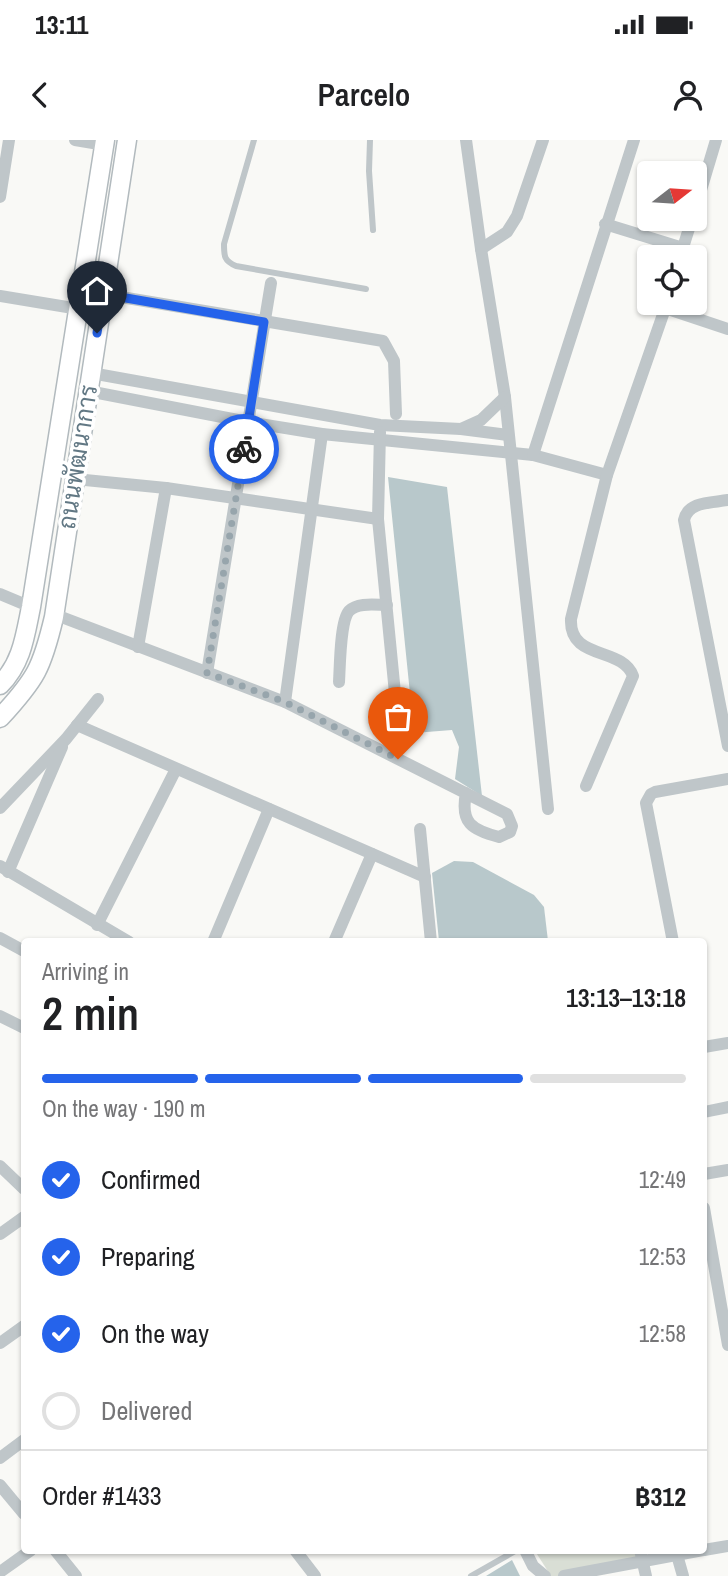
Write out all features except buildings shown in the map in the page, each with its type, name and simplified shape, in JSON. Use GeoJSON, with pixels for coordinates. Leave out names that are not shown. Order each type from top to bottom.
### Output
{"type":"FeatureCollection","features":[{"type":"Feature","properties":{"kind":"main road","name":"ถนนพัฒนาการ"},"geometry":{"type":"LineString","coordinates":[[0,718],[23,693],[39,669],[45,657],[54,617],[127,140]]}},
{"type":"Feature","properties":{"kind":"main road","name":"ถนนพัฒนาการ"},"geometry":{"type":"LineString","coordinates":[[0,685],[16,665],[22,651],[31,607],[105,143]]}},
{"type":"Feature","properties":{"kind":"main road"},"geometry":{"type":"LineString","coordinates":[[79,309],[100,313]]}},
{"type":"Feature","properties":{"kind":"street"},"geometry":{"type":"LineString","coordinates":[[0,197],[9,140]]}},
{"type":"Feature","properties":{"kind":"street"},"geometry":{"type":"LineString","coordinates":[[75,140],[105,143]]}},
{"type":"Feature","properties":{"kind":"street"},"geometry":{"type":"LineString","coordinates":[[466,140],[505,397],[548,809]]}},
{"type":"Feature","properties":{"kind":"street"},"geometry":{"type":"LineString","coordinates":[[481,250],[508,232],[517,216],[543,140]]}},
{"type":"Feature","properties":{"kind":"street"},"geometry":{"type":"LineString","coordinates":[[533,455],[634,140]]}},
{"type":"Feature","properties":{"kind":"street"},"geometry":{"type":"LineString","coordinates":[[707,170],[716,140]]}},
{"type":"Feature","properties":{"kind":"street"},"geometry":{"type":"LineString","coordinates":[[605,224],[660,245]]}},
{"type":"Feature","properties":{"kind":"street"},"geometry":{"type":"LineString","coordinates":[[207,673],[271,283]]}},
{"type":"Feature","properties":{"kind":"street"},"geometry":{"type":"LineString","coordinates":[[103,294],[383,341],[394,361],[396,414]]}},
{"type":"Feature","properties":{"kind":"street"},"geometry":{"type":"LineString","coordinates":[[0,296],[79,309]]}},
{"type":"Feature","properties":{"kind":"street"},"geometry":{"type":"LineString","coordinates":[[586,786],[633,676],[625,665],[586,647],[572,635],[570,628],[607,475],[663,315]]}},
{"type":"Feature","properties":{"kind":"street"},"geometry":{"type":"LineString","coordinates":[[692,315],[728,329]]}},
{"type":"Feature","properties":{"kind":"street"},"geometry":{"type":"LineString","coordinates":[[91,373],[252,401],[319,416],[380,425],[461,429],[509,435]]}},
{"type":"Feature","properties":{"kind":"street"},"geometry":{"type":"LineString","coordinates":[[88,391],[248,422],[322,433],[511,451],[607,475]]}},
{"type":"Feature","properties":{"kind":"street"},"geometry":{"type":"LineString","coordinates":[[461,429],[481,420],[505,397]]}},
{"type":"Feature","properties":{"kind":"street"},"geometry":{"type":"LineString","coordinates":[[380,425],[378,519],[398,724]]}},
{"type":"Feature","properties":{"kind":"street"},"geometry":{"type":"LineString","coordinates":[[285,702],[322,433]]}},
{"type":"Feature","properties":{"kind":"street"},"geometry":{"type":"LineString","coordinates":[[75,479],[166,488],[378,519]]}},
{"type":"Feature","properties":{"kind":"street"},"geometry":{"type":"LineString","coordinates":[[138,646],[166,488]]}},
{"type":"Feature","properties":{"kind":"street"},"geometry":{"type":"LineString","coordinates":[[728,500],[695,505],[685,514],[684,520],[728,746]]}},
{"type":"Feature","properties":{"kind":"street"},"geometry":{"type":"LineString","coordinates":[[0,594],[31,607]]}},
{"type":"Feature","properties":{"kind":"street"},"geometry":{"type":"LineString","coordinates":[[339,682],[348,611],[366,604],[387,605]]}},
{"type":"Feature","properties":{"kind":"street"},"geometry":{"type":"LineString","coordinates":[[54,617],[64,618],[285,702],[466,793]]}},
{"type":"Feature","properties":{"kind":"street"},"geometry":{"type":"LineString","coordinates":[[0,808],[66,739],[99,699]]}},
{"type":"Feature","properties":{"kind":"street"},"geometry":{"type":"LineString","coordinates":[[77,725],[425,877]]}},
{"type":"Feature","properties":{"kind":"street"},"geometry":{"type":"LineString","coordinates":[[66,739],[4,869],[119,938]]}},
{"type":"Feature","properties":{"kind":"street"},"geometry":{"type":"LineString","coordinates":[[97,925],[176,769]]}},
{"type":"Feature","properties":{"kind":"street"},"geometry":{"type":"LineString","coordinates":[[672,938],[646,803],[651,794],[656,792],[728,779]]}},
{"type":"Feature","properties":{"kind":"street"},"geometry":{"type":"LineString","coordinates":[[215,938],[270,809]]}},
{"type":"Feature","properties":{"kind":"street"},"geometry":{"type":"LineString","coordinates":[[420,829],[431,938]]}},
{"type":"Feature","properties":{"kind":"street"},"geometry":{"type":"LineString","coordinates":[[336,938],[372,854]]}},
{"type":"Feature","properties":{"kind":"street"},"geometry":{"type":"LineString","coordinates":[[0,938],[21,949]]}},
{"type":"Feature","properties":{"kind":"street"},"geometry":{"type":"LineString","coordinates":[[0,1016],[21,1026]]}},
{"type":"Feature","properties":{"kind":"street"},"geometry":{"type":"LineString","coordinates":[[707,1046],[728,1043]]}},
{"type":"Feature","properties":{"kind":"street"},"geometry":{"type":"LineString","coordinates":[[707,1111],[728,1107]]}},
{"type":"Feature","properties":{"kind":"street"},"geometry":{"type":"LineString","coordinates":[[0,1166],[21,1186]]}},
{"type":"Feature","properties":{"kind":"street"},"geometry":{"type":"LineString","coordinates":[[707,1174],[728,1170]]}},
{"type":"Feature","properties":{"kind":"street"},"geometry":{"type":"LineString","coordinates":[[0,1234],[21,1219]]}},
{"type":"Feature","properties":{"kind":"street"},"geometry":{"type":"LineString","coordinates":[[707,1225],[728,1345]]}},
{"type":"Feature","properties":{"kind":"street"},"geometry":{"type":"LineString","coordinates":[[0,1343],[21,1328]]}},
{"type":"Feature","properties":{"kind":"street"},"geometry":{"type":"LineString","coordinates":[[0,1458],[21,1442]]}},
{"type":"Feature","properties":{"kind":"street"},"geometry":{"type":"LineString","coordinates":[[0,1485],[21,1510]]}},
{"type":"Feature","properties":{"kind":"street"},"geometry":{"type":"LineString","coordinates":[[707,1549],[728,1546]]}},
{"type":"Feature","properties":{"kind":"street"},"geometry":{"type":"LineString","coordinates":[[0,1572],[25,1554]]}},
{"type":"Feature","properties":{"kind":"street"},"geometry":{"type":"LineString","coordinates":[[58,1554],[76,1576]]}},
{"type":"Feature","properties":{"kind":"street"},"geometry":{"type":"LineString","coordinates":[[298,1554],[315,1576]]}},
{"type":"Feature","properties":{"kind":"street"},"geometry":{"type":"LineString","coordinates":[[526,1554],[533,1566],[545,1576]]}},
{"type":"Feature","properties":{"kind":"street"},"geometry":{"type":"LineString","coordinates":[[564,1576],[641,1557],[682,1554]]}},
{"type":"Feature","properties":{"kind":"street"},"geometry":{"type":"LineString","coordinates":[[677,1555],[682,1576]]}},
{"type":"Feature","properties":{"kind":"street"},"geometry":{"type":"LineString","coordinates":[[641,1557],[646,1576]]}},
{"type":"Feature","properties":{"kind":"lane"},"geometry":{"type":"LineString","coordinates":[[254,140],[224,244],[224,256],[228,262],[236,266],[366,289]]}},
{"type":"Feature","properties":{"kind":"lane"},"geometry":{"type":"LineString","coordinates":[[370,140],[373,230]]}},
{"type":"Feature","properties":{"kind":"lane"},"geometry":{"type":"LineString","coordinates":[[471,1576],[510,1554]]}},
{"type":"Feature","properties":{"kind":"shaded area"},"geometry":{"type":"Polygon","coordinates":[[[388,477],[447,487],[482,796],[455,779],[459,747],[452,730],[414,733],[388,477]]]}},
{"type":"Feature","properties":{"kind":"shaded area"},"geometry":{"type":"Polygon","coordinates":[[[454,861],[473,862],[534,895],[544,907],[548,938],[439,938],[432,873],[454,861]]]}},
{"type":"Feature","properties":{"kind":"shaded area"},"geometry":{"type":"Polygon","coordinates":[[[537,1554],[636,1554],[637,1559],[571,1576],[551,1576],[537,1554]]]}},
{"type":"Feature","properties":{"kind":"shaded area"},"geometry":{"type":"Polygon","coordinates":[[[512,1560],[520,1576],[486,1576],[512,1560]]]}},
{"type":"Feature","properties":{"kind":"way so far"},"geometry":{"type":"LineString","coordinates":[[244,449],[207,673],[285,702],[398,759]]}},
{"type":"Feature","properties":{"kind":"route"},"geometry":{"type":"LineString","coordinates":[[97,333],[103,294],[264,322],[244,449]]}}]}
